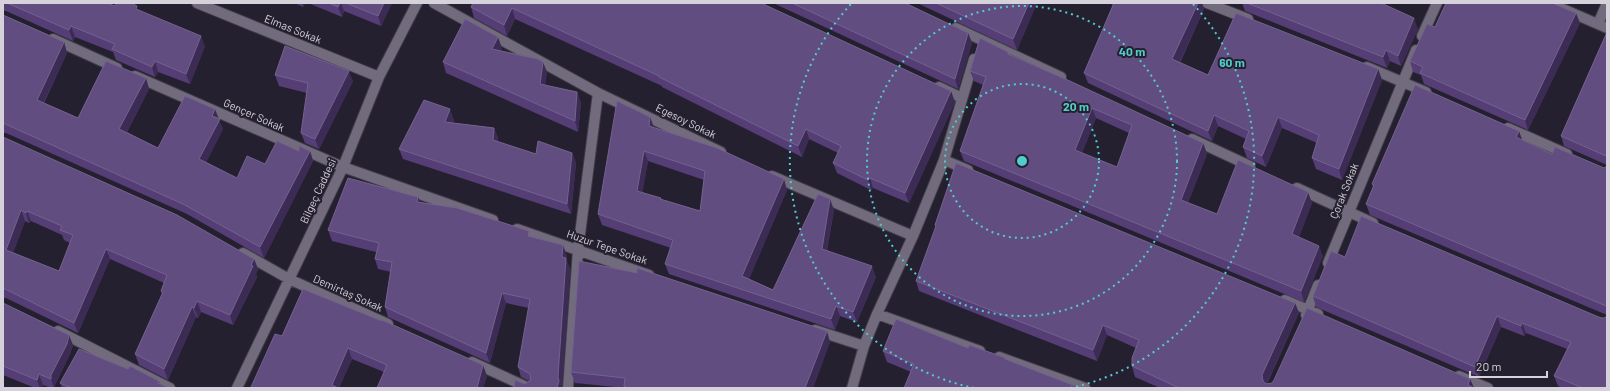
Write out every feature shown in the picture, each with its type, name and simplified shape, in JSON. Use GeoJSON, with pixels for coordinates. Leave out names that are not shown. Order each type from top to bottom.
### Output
{"type":"FeatureCollection","features":[{"type":"Feature","properties":{"kind":"street","name":"Elmas Sokak"},"geometry":{"type":"LineString","coordinates":[[197,3],[379,77]]}},
{"type":"Feature","properties":{"kind":"street","name":"Bilgeç Caddesi"},"geometry":{"type":"LineString","coordinates":[[236,388],[342,167],[379,77],[418,3]]}},
{"type":"Feature","properties":{"kind":"street","name":"Egesoy Sokak"},"geometry":{"type":"LineString","coordinates":[[434,3],[598,94],[727,154]]}},
{"type":"Feature","properties":{"kind":"street"},"geometry":{"type":"LineString","coordinates":[[1207,3],[1258,23]]}},
{"type":"Feature","properties":{"kind":"street","name":"Çorak Sokak"},"geometry":{"type":"LineString","coordinates":[[1302,324],[1349,213],[1402,81],[1437,3]]}},
{"type":"Feature","properties":{"kind":"street"},"geometry":{"type":"LineString","coordinates":[[1549,3],[1603,26],[1606,3]]}},
{"type":"Feature","properties":{"kind":"street"},"geometry":{"type":"LineString","coordinates":[[945,23],[1067,80]]}},
{"type":"Feature","properties":{"kind":"street","name":"Gençer Sokak"},"geometry":{"type":"LineString","coordinates":[[46,37],[342,167]]}},
{"type":"Feature","properties":{"kind":"street"},"geometry":{"type":"LineString","coordinates":[[852,388],[864,346],[877,314],[914,236],[944,160],[980,39]]}},
{"type":"Feature","properties":{"kind":"street"},"geometry":{"type":"LineString","coordinates":[[1359,64],[1437,96]]}},
{"type":"Feature","properties":{"kind":"street"},"geometry":{"type":"LineString","coordinates":[[927,81],[962,98]]}},
{"type":"Feature","properties":{"kind":"street"},"geometry":{"type":"LineString","coordinates":[[568,388],[578,250],[598,94]]}},
{"type":"Feature","properties":{"kind":"street"},"geometry":{"type":"LineString","coordinates":[[1501,125],[1579,159]]}},
{"type":"Feature","properties":{"kind":"street"},"geometry":{"type":"LineString","coordinates":[[1183,134],[1262,172]]}},
{"type":"Feature","properties":{"kind":"street"},"geometry":{"type":"LineString","coordinates":[[944,160],[981,175]]}},
{"type":"Feature","properties":{"kind":"street","name":"Huzur Tepe Sokak"},"geometry":{"type":"LineString","coordinates":[[342,167],[662,279]]}},
{"type":"Feature","properties":{"kind":"street"},"geometry":{"type":"LineString","coordinates":[[762,171],[914,236]]}},
{"type":"Feature","properties":{"kind":"street"},"geometry":{"type":"LineString","coordinates":[[1291,186],[1385,228]]}},
{"type":"Feature","properties":{"kind":"street","name":"Demirtaş Sokak"},"geometry":{"type":"LineString","coordinates":[[237,250],[289,279],[398,329]]}},
{"type":"Feature","properties":{"kind":"street"},"geometry":{"type":"LineString","coordinates":[[1279,298],[1330,319]]}},
{"type":"Feature","properties":{"kind":"street"},"geometry":{"type":"LineString","coordinates":[[877,314],[1086,388]]}},
{"type":"Feature","properties":{"kind":"street"},"geometry":{"type":"LineString","coordinates":[[804,326],[864,346]]}},
{"type":"Feature","properties":{"kind":"street"},"geometry":{"type":"LineString","coordinates":[[50,327],[170,388]]}},
{"type":"Feature","properties":{"kind":"street"},"geometry":{"type":"LineString","coordinates":[[77,356],[83,343]]}},
{"type":"Feature","properties":{"kind":"street"},"geometry":{"type":"LineString","coordinates":[[463,358],[529,388]]}},
{"type":"Feature","properties":{"kind":"street"},"geometry":{"type":"LineString","coordinates":[[1452,372],[1488,388]]}},
{"type":"Feature","properties":{"kind":"building"},"geometry":{"type":"Polygon","coordinates":[[[7,3],[107,3],[115,6],[116,3],[131,3],[137,6],[136,9],[201,36],[186,74],[155,61],[152,67],[112,49],[115,44],[71,26],[69,30],[7,3]]]}},
{"type":"Feature","properties":{"kind":"building"},"geometry":{"type":"Polygon","coordinates":[[[329,3],[340,3],[338,7],[329,3]]]}},
{"type":"Feature","properties":{"kind":"building"},"geometry":{"type":"Polygon","coordinates":[[[346,3],[384,3],[378,16],[346,3]]]}},
{"type":"Feature","properties":{"kind":"building"},"geometry":{"type":"Polygon","coordinates":[[[473,3],[761,3],[951,91],[905,193],[870,178],[868,180],[833,163],[841,146],[806,129],[798,146],[659,76],[512,8],[504,25],[471,7],[473,3]]]}},
{"type":"Feature","properties":{"kind":"building"},"geometry":{"type":"Polygon","coordinates":[[[792,3],[905,3],[968,33],[955,79],[792,3]]]}},
{"type":"Feature","properties":{"kind":"building"},"geometry":{"type":"Polygon","coordinates":[[[936,3],[1029,3],[1013,39],[936,3]]]}},
{"type":"Feature","properties":{"kind":"building"},"geometry":{"type":"Polygon","coordinates":[[[1114,3],[1198,3],[1172,59],[1208,75],[1236,13],[1378,69],[1339,169],[1312,158],[1319,135],[1278,117],[1262,156],[1243,147],[1249,131],[1214,115],[1208,131],[1084,73],[1114,3]]]}},
{"type":"Feature","properties":{"kind":"building"},"geometry":{"type":"Polygon","coordinates":[[[1247,3],[1381,3],[1414,18],[1398,56],[1386,50],[1383,57],[1247,3]]]}},
{"type":"Feature","properties":{"kind":"building"},"geometry":{"type":"Polygon","coordinates":[[[1446,3],[1552,3],[1576,13],[1525,120],[1420,73],[1423,67],[1410,61],[1427,24],[1435,27],[1446,3]]]}},
{"type":"Feature","properties":{"kind":"building"},"geometry":{"type":"Polygon","coordinates":[[[3,15],[64,42],[37,100],[78,118],[106,61],[146,78],[119,129],[158,148],[185,96],[215,109],[212,116],[220,119],[199,159],[237,178],[247,156],[265,164],[277,141],[299,151],[299,146],[310,151],[260,247],[183,204],[3,123],[3,15]]]}},
{"type":"Feature","properties":{"kind":"building"},"geometry":{"type":"Polygon","coordinates":[[[465,19],[498,37],[492,49],[538,59],[543,62],[540,84],[577,92],[575,121],[443,62],[465,19]]]}},
{"type":"Feature","properties":{"kind":"building"},"geometry":{"type":"Polygon","coordinates":[[[1607,32],[1607,157],[1561,136],[1607,32]]]}},
{"type":"Feature","properties":{"kind":"building"},"geometry":{"type":"Polygon","coordinates":[[[980,38],[1008,52],[1008,54],[1203,143],[1181,200],[1217,214],[1238,160],[1308,192],[1292,234],[1319,246],[1301,291],[960,151],[986,77],[970,71],[980,38]],[[1092,108],[1075,150],[1117,167],[1132,125],[1092,108]]]}},
{"type":"Feature","properties":{"kind":"building"},"geometry":{"type":"Polygon","coordinates":[[[285,46],[349,71],[315,139],[301,133],[308,83],[275,75],[285,46]]]}},
{"type":"Feature","properties":{"kind":"building"},"geometry":{"type":"Polygon","coordinates":[[[1415,85],[1519,131],[1516,137],[1552,154],[1555,147],[1604,168],[1607,166],[1607,307],[1366,204],[1374,185],[1372,184],[1415,85]]]}},
{"type":"Feature","properties":{"kind":"building"},"geometry":{"type":"Polygon","coordinates":[[[424,100],[450,109],[445,122],[494,128],[493,140],[536,154],[538,141],[572,153],[567,204],[399,149],[424,100]]]}},
{"type":"Feature","properties":{"kind":"building"},"geometry":{"type":"Polygon","coordinates":[[[617,101],[650,117],[649,126],[717,148],[784,179],[742,276],[773,290],[818,194],[830,199],[822,249],[872,266],[853,312],[836,306],[831,319],[665,264],[673,240],[598,214],[617,101]],[[644,151],[637,191],[700,211],[705,171],[644,151]]]}},
{"type":"Feature","properties":{"kind":"building"},"geometry":{"type":"Polygon","coordinates":[[[3,137],[177,215],[254,259],[251,265],[253,266],[230,315],[197,301],[194,308],[192,307],[164,369],[135,354],[163,292],[161,291],[167,275],[106,249],[74,323],[3,288],[3,137]],[[21,210],[6,250],[59,271],[73,235],[60,230],[62,226],[27,211],[26,213],[21,210]]]}},
{"type":"Feature","properties":{"kind":"building"},"geometry":{"type":"Polygon","coordinates":[[[956,163],[1295,303],[1262,375],[1263,381],[1266,384],[1272,383],[1274,380],[1307,308],[1470,379],[1468,385],[1474,388],[1179,388],[1132,366],[1132,358],[1139,340],[1103,325],[1093,350],[916,281],[936,226],[935,225],[956,163]]]}},
{"type":"Feature","properties":{"kind":"building"},"geometry":{"type":"Polygon","coordinates":[[[348,178],[418,197],[417,202],[457,208],[529,231],[528,236],[563,245],[562,257],[566,258],[558,377],[559,381],[557,388],[514,388],[515,380],[525,384],[531,380],[530,374],[518,367],[530,299],[502,293],[486,353],[385,307],[392,262],[375,259],[379,243],[328,230],[348,178]]]}},
{"type":"Feature","properties":{"kind":"building"},"geometry":{"type":"Polygon","coordinates":[[[1361,216],[1601,318],[1607,316],[1607,388],[1583,388],[1554,376],[1571,342],[1522,323],[1521,326],[1497,316],[1475,367],[1313,296],[1331,251],[1345,257],[1361,216]]]}},
{"type":"Feature","properties":{"kind":"building"},"geometry":{"type":"Polygon","coordinates":[[[579,261],[637,273],[637,268],[827,331],[805,388],[628,388],[624,386],[625,378],[571,372],[579,261]]]}},
{"type":"Feature","properties":{"kind":"building"},"geometry":{"type":"Polygon","coordinates":[[[303,289],[382,320],[483,365],[477,388],[377,388],[387,365],[348,348],[332,385],[338,388],[251,387],[275,334],[282,336],[303,289]]]}},
{"type":"Feature","properties":{"kind":"building"},"geometry":{"type":"Polygon","coordinates":[[[3,303],[69,335],[67,344],[51,375],[51,379],[39,374],[37,380],[3,366],[3,303]]]}},
{"type":"Feature","properties":{"kind":"building"},"geometry":{"type":"Polygon","coordinates":[[[896,319],[968,348],[969,345],[1003,357],[1078,388],[904,388],[914,364],[883,351],[896,319]]]}},
{"type":"Feature","properties":{"kind":"building"},"geometry":{"type":"Polygon","coordinates":[[[79,349],[128,369],[130,366],[169,388],[71,388],[60,383],[79,349]]]}}]}
